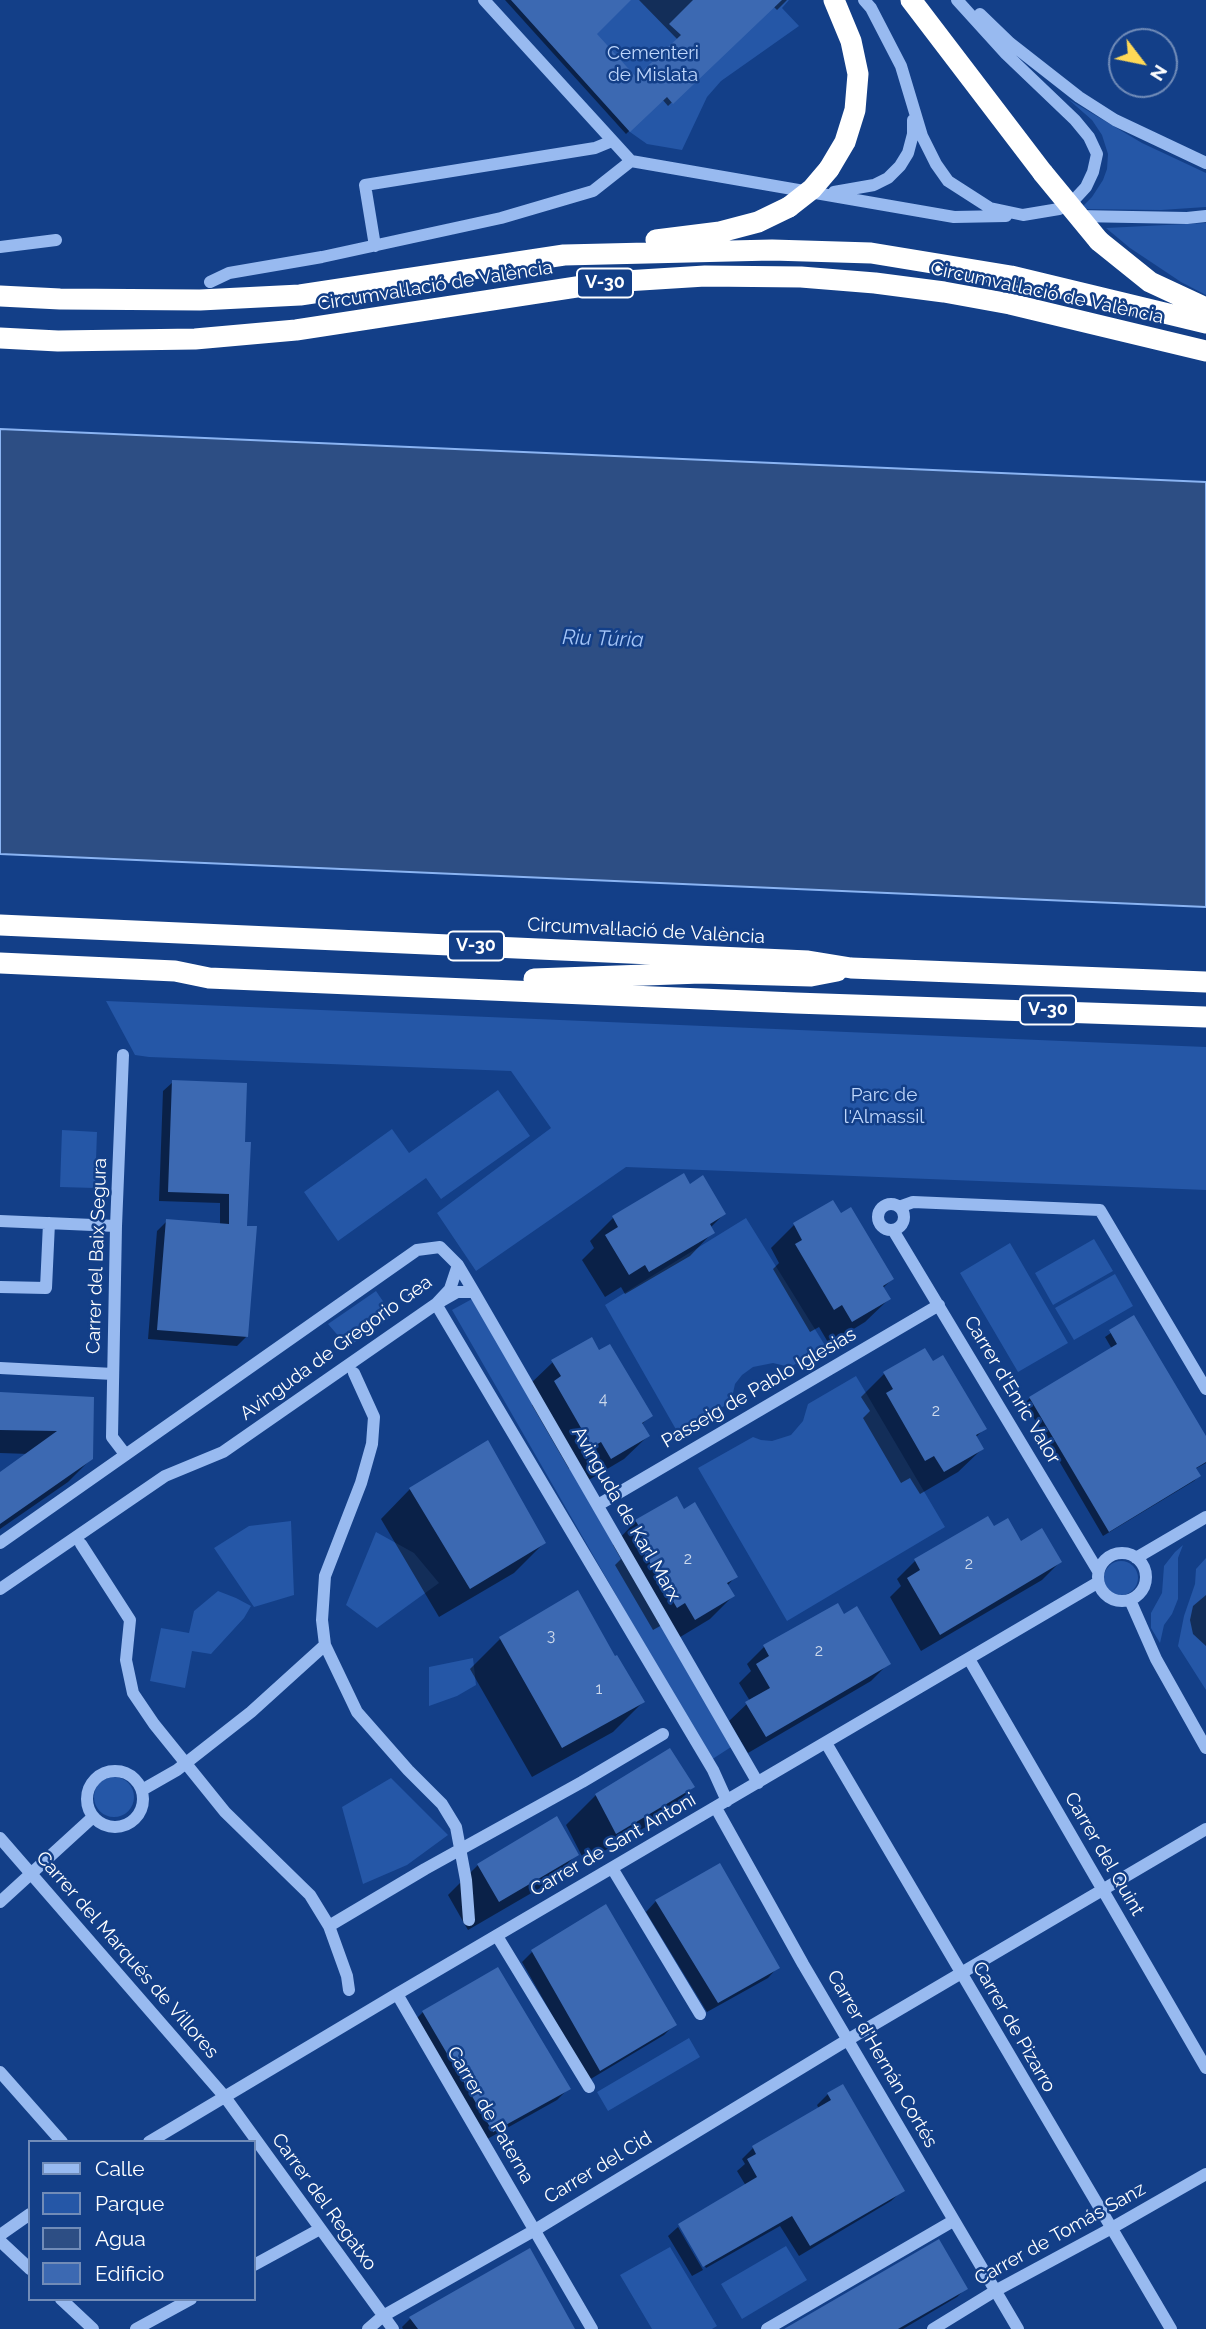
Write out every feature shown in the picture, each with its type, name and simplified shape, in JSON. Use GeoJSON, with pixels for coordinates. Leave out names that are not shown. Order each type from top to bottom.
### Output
{"type":"FeatureCollection","features":[{"type":"Feature","properties":{"kind":"highway"},"geometry":{"type":"LineString","coordinates":[[564,255],[603,247],[720,232],[758,222],[789,207],[812,189],[829,169],[845,142],[855,110],[858,74],[851,41],[834,0]]}},
{"type":"Feature","properties":{"kind":"highway"},"geometry":{"type":"LineString","coordinates":[[911,0],[1043,173],[1099,241],[1150,282],[1206,308]]}},
{"type":"Feature","properties":{"kind":"highway","name":"Circumval·lació de València"},"geometry":{"type":"LineString","coordinates":[[0,296],[200,300],[300,295],[564,255],[772,250],[871,253],[1012,276],[1206,323]]}},
{"type":"Feature","properties":{"kind":"highway","name":"Circumval·lació de València"},"geometry":{"type":"LineString","coordinates":[[0,338],[58,341],[195,338],[296,330],[609,282],[705,276],[800,277],[944,292],[1010,304],[1206,351]]}},
{"type":"Feature","properties":{"kind":"highway","name":"Circumval·lació de València"},"geometry":{"type":"LineString","coordinates":[[0,925],[794,960],[851,968],[1206,982]]}},
{"type":"Feature","properties":{"kind":"highway","name":"V-30"},"geometry":{"type":"LineString","coordinates":[[0,963],[175,971],[209,978],[264,981],[1206,1017]]}},
{"type":"Feature","properties":{"kind":"highway"},"geometry":{"type":"LineString","coordinates":[[175,971],[209,968],[536,979],[701,973],[811,976],[851,968]]}},
{"type":"Feature","properties":{"kind":"street"},"geometry":{"type":"LineString","coordinates":[[484,0],[631,161],[954,217],[1055,214],[1094,218],[1206,216]]}},
{"type":"Feature","properties":{"kind":"street"},"geometry":{"type":"LineString","coordinates":[[864,0],[871,8],[901,66],[913,109],[931,155],[947,181],[990,208],[1023,215],[1059,209],[1074,200],[1086,187],[1093,172],[1097,154],[1089,137],[1075,120],[1006,54],[957,0]]}},
{"type":"Feature","properties":{"kind":"street"},"geometry":{"type":"LineString","coordinates":[[965,0],[1010,43],[1079,97],[1115,120],[1206,163]]}},
{"type":"Feature","properties":{"kind":"street"},"geometry":{"type":"LineString","coordinates":[[824,193],[874,185],[888,178],[908,153],[913,134],[913,109]]}},
{"type":"Feature","properties":{"kind":"street"},"geometry":{"type":"LineString","coordinates":[[376,246],[365,185],[595,148],[612,141]]}},
{"type":"Feature","properties":{"kind":"street"},"geometry":{"type":"LineString","coordinates":[[210,282],[229,272],[322,257],[501,218],[593,191],[631,161]]}},
{"type":"Feature","properties":{"kind":"street"},"geometry":{"type":"LineString","coordinates":[[0,247],[55,240]]}},
{"type":"Feature","properties":{"kind":"street","name":"Carrer del Baix Segura"},"geometry":{"type":"LineString","coordinates":[[123,1055],[116,1226],[113,1437],[125,1454]]}},
{"type":"Feature","properties":{"kind":"street"},"geometry":{"type":"LineString","coordinates":[[899,1207],[904,1214],[903,1222],[893,1230],[881,1226],[879,1213],[887,1205],[899,1207],[913,1202],[1100,1210],[1206,1389]]}},
{"type":"Feature","properties":{"kind":"street"},"geometry":{"type":"LineString","coordinates":[[0,1221],[116,1226]]}},
{"type":"Feature","properties":{"kind":"street"},"geometry":{"type":"LineString","coordinates":[[0,1287],[46,1289],[49,1223]]}},
{"type":"Feature","properties":{"kind":"street","name":"Carrer d'Enric Valor"},"geometry":{"type":"LineString","coordinates":[[893,1230],[1098,1577]]}},
{"type":"Feature","properties":{"kind":"street","name":"Avinguda de Gregorio Gea"},"geometry":{"type":"LineString","coordinates":[[0,1543],[417,1250],[440,1247],[458,1265],[450,1289],[436,1304],[223,1452],[165,1476],[0,1589]]}},
{"type":"Feature","properties":{"kind":"street","name":"Avinguda de Karl Marx"},"geometry":{"type":"LineString","coordinates":[[458,1265],[758,1783]]}},
{"type":"Feature","properties":{"kind":"street"},"geometry":{"type":"LineString","coordinates":[[474,1292],[457,1292],[436,1304],[713,1770],[721,1804]]}},
{"type":"Feature","properties":{"kind":"street","name":"Passeig de Pablo Iglesias"},"geometry":{"type":"LineString","coordinates":[[598,1505],[939,1305]]}},
{"type":"Feature","properties":{"kind":"street"},"geometry":{"type":"LineString","coordinates":[[0,1368],[113,1374]]}},
{"type":"Feature","properties":{"kind":"street"},"geometry":{"type":"LineString","coordinates":[[354,1373],[374,1417],[372,1444],[361,1483],[325,1576],[322,1620],[325,1645],[357,1712],[442,1804],[456,1827],[462,1850],[469,1920]]}},
{"type":"Feature","properties":{"kind":"street"},"geometry":{"type":"LineString","coordinates":[[1136,1558],[1206,1517]]}},
{"type":"Feature","properties":{"kind":"street"},"geometry":{"type":"LineString","coordinates":[[81,1544],[130,1620],[126,1660],[134,1693],[154,1724],[225,1812],[310,1895],[329,1926],[349,1990]]}},
{"type":"Feature","properties":{"kind":"street"},"geometry":{"type":"LineString","coordinates":[[1122,1553],[1136,1558],[1142,1562],[1145,1570],[1141,1591],[1130,1600],[1109,1598],[1098,1577],[1102,1563],[1115,1554],[1122,1553]]}},
{"type":"Feature","properties":{"kind":"street","name":"Carrer de Sant Antoni"},"geometry":{"type":"LineString","coordinates":[[152,2140],[969,1659],[1098,1577]]}},
{"type":"Feature","properties":{"kind":"street"},"geometry":{"type":"LineString","coordinates":[[1130,1600],[1156,1659],[1206,1748]]}},
{"type":"Feature","properties":{"kind":"street"},"geometry":{"type":"LineString","coordinates":[[142,1790],[186,1763],[251,1712],[325,1645]]}},
{"type":"Feature","properties":{"kind":"street","name":"Carrer del Quint"},"geometry":{"type":"LineString","coordinates":[[969,1659],[1206,2068]]}},
{"type":"Feature","properties":{"kind":"street"},"geometry":{"type":"LineString","coordinates":[[329,1926],[663,1734]]}},
{"type":"Feature","properties":{"kind":"street","name":"Carrer de Pizarro"},"geometry":{"type":"LineString","coordinates":[[826,1743],[1171,2329]]}},
{"type":"Feature","properties":{"kind":"street"},"geometry":{"type":"LineString","coordinates":[[114,1771],[131,1775],[142,1790],[141,1809],[129,1824],[110,1826],[101,1823],[89,1810],[88,1792],[91,1784],[105,1773],[114,1771]]}},
{"type":"Feature","properties":{"kind":"street","name":"Carrer d'Hernán Cortés"},"geometry":{"type":"LineString","coordinates":[[721,1804],[848,2039],[1018,2329]]}},
{"type":"Feature","properties":{"kind":"street"},"geometry":{"type":"LineString","coordinates":[[0,1902],[93,1817]]}},
{"type":"Feature","properties":{"kind":"street","name":"Carrer del Cid"},"geometry":{"type":"LineString","coordinates":[[368,2329],[383,2316],[535,2230],[848,2039],[1206,1829]]}},
{"type":"Feature","properties":{"kind":"street","name":"Carrer del Marqués de Villores"},"geometry":{"type":"LineString","coordinates":[[0,1838],[225,2096]]}},
{"type":"Feature","properties":{"kind":"street"},"geometry":{"type":"LineString","coordinates":[[612,1868],[701,2014]]}},
{"type":"Feature","properties":{"kind":"street"},"geometry":{"type":"LineString","coordinates":[[497,1936],[589,2087]]}},
{"type":"Feature","properties":{"kind":"street","name":"Carrer de Paterna"},"geometry":{"type":"LineString","coordinates":[[397,1994],[592,2329]]}},
{"type":"Feature","properties":{"kind":"street"},"geometry":{"type":"LineString","coordinates":[[0,2072],[60,2140]]}},
{"type":"Feature","properties":{"kind":"street","name":"Carrer del Regatxo"},"geometry":{"type":"LineString","coordinates":[[225,2096],[393,2329]]}},
{"type":"Feature","properties":{"kind":"street","name":"Carrer de Tomás Sanz"},"geometry":{"type":"LineString","coordinates":[[933,2329],[995,2291],[1206,2174]]}},
{"type":"Feature","properties":{"kind":"street"},"geometry":{"type":"LineString","coordinates":[[0,2235],[28,2215]]}},
{"type":"Feature","properties":{"kind":"street"},"geometry":{"type":"LineString","coordinates":[[767,2329],[953,2221]]}},
{"type":"Feature","properties":{"kind":"street"},"geometry":{"type":"LineString","coordinates":[[256,2264],[320,2229]]}},
{"type":"Feature","properties":{"kind":"street"},"geometry":{"type":"LineString","coordinates":[[0,2241],[28,2267]]}},
{"type":"Feature","properties":{"kind":"street"},"geometry":{"type":"LineString","coordinates":[[63,2301],[93,2329]]}},
{"type":"Feature","properties":{"kind":"street"},"geometry":{"type":"LineString","coordinates":[[136,2329],[187,2301]]}},
{"type":"Feature","properties":{"kind":"green space","name":"Cementeri de Mislata"},"geometry":{"type":"Polygon","coordinates":[[[511,0],[789,0],[782,8],[799,26],[721,81],[707,97],[682,150],[647,144],[630,132],[511,0]]]}},
{"type":"Feature","properties":{"kind":"green space"},"geometry":{"type":"Polygon","coordinates":[[[1068,99],[1142,143],[1206,173],[1206,207],[1161,210],[1080,209],[1103,180],[1108,154],[1102,135],[1092,120],[1068,99]]]}},
{"type":"Feature","properties":{"kind":"green space"},"geometry":{"type":"Polygon","coordinates":[[[1206,223],[1206,295],[1130,248],[1106,228],[1206,223]]]}},
{"type":"Feature","properties":{"kind":"green space","name":"Parc de l'Almassil"},"geometry":{"type":"Polygon","coordinates":[[[106,1001],[1206,1047],[1206,1190],[626,1167],[476,1271],[437,1213],[551,1128],[511,1071],[135,1055],[106,1001]]]}},
{"type":"Feature","properties":{"kind":"green space"},"geometry":{"type":"Polygon","coordinates":[[[498,1090],[530,1136],[441,1199],[426,1178],[338,1241],[304,1192],[392,1129],[409,1153],[498,1090]]]}},
{"type":"Feature","properties":{"kind":"green space"},"geometry":{"type":"Polygon","coordinates":[[[62,1130],[97,1132],[95,1188],[60,1187],[62,1130]]]}},
{"type":"Feature","properties":{"kind":"green space"},"geometry":{"type":"Polygon","coordinates":[[[746,1218],[826,1347],[790,1367],[773,1363],[753,1367],[735,1384],[731,1402],[678,1433],[605,1305],[746,1218]]]}},
{"type":"Feature","properties":{"kind":"green space"},"geometry":{"type":"Polygon","coordinates":[[[1094,1239],[1113,1271],[1053,1305],[1035,1273],[1094,1239]]]}},
{"type":"Feature","properties":{"kind":"green space"},"geometry":{"type":"Polygon","coordinates":[[[1010,1243],[1068,1343],[1018,1372],[960,1273],[1010,1243]]]}},
{"type":"Feature","properties":{"kind":"green space"},"geometry":{"type":"Polygon","coordinates":[[[1115,1274],[1133,1306],[1074,1340],[1055,1308],[1115,1274]]]}},
{"type":"Feature","properties":{"kind":"green space"},"geometry":{"type":"Polygon","coordinates":[[[376,1291],[393,1316],[348,1347],[328,1324],[376,1291]]]}},
{"type":"Feature","properties":{"kind":"green space"},"geometry":{"type":"Polygon","coordinates":[[[472,1299],[731,1747],[711,1760],[452,1310],[472,1299]]]}},
{"type":"Feature","properties":{"kind":"green space"},"geometry":{"type":"Polygon","coordinates":[[[856,1376],[945,1527],[787,1621],[698,1468],[753,1437],[772,1441],[791,1435],[803,1421],[808,1404],[856,1376]]]}},
{"type":"Feature","properties":{"kind":"green space"},"geometry":{"type":"Polygon","coordinates":[[[291,1521],[294,1595],[254,1607],[214,1548],[249,1526],[291,1521]]]}},
{"type":"Feature","properties":{"kind":"green space"},"geometry":{"type":"Polygon","coordinates":[[[376,1532],[414,1553],[439,1583],[377,1628],[346,1605],[376,1532]]]}},
{"type":"Feature","properties":{"kind":"green space"},"geometry":{"type":"Polygon","coordinates":[[[1183,1545],[1178,1558],[1178,1599],[1164,1625],[1160,1643],[1151,1628],[1151,1613],[1162,1593],[1164,1566],[1183,1545]]]}},
{"type":"Feature","properties":{"kind":"green space"},"geometry":{"type":"Polygon","coordinates":[[[1206,1558],[1206,1690],[1178,1646],[1184,1616],[1195,1584],[1196,1569],[1206,1558]]]}},
{"type":"Feature","properties":{"kind":"green space"},"geometry":{"type":"Polygon","coordinates":[[[1121,1561],[1133,1566],[1138,1578],[1133,1590],[1121,1595],[1109,1590],[1104,1578],[1109,1566],[1121,1561]]]}},
{"type":"Feature","properties":{"kind":"green space"},"geometry":{"type":"Polygon","coordinates":[[[218,1591],[251,1606],[244,1618],[211,1654],[192,1651],[185,1688],[150,1681],[161,1628],[189,1633],[194,1611],[218,1591]]]}},
{"type":"Feature","properties":{"kind":"green space"},"geometry":{"type":"Polygon","coordinates":[[[473,1658],[476,1685],[457,1696],[429,1706],[429,1667],[473,1658]]]}},
{"type":"Feature","properties":{"kind":"green space"},"geometry":{"type":"Polygon","coordinates":[[[114,1777],[128,1783],[134,1797],[128,1811],[114,1817],[100,1811],[94,1797],[100,1783],[114,1777]]]}},
{"type":"Feature","properties":{"kind":"green space"},"geometry":{"type":"Polygon","coordinates":[[[391,1778],[448,1835],[407,1865],[363,1884],[342,1807],[391,1778]]]}},
{"type":"Feature","properties":{"kind":"green space"},"geometry":{"type":"Polygon","coordinates":[[[689,2038],[700,2057],[608,2111],[597,2092],[689,2038]]]}},
{"type":"Feature","properties":{"kind":"green space"},"geometry":{"type":"Polygon","coordinates":[[[786,2246],[807,2280],[742,2319],[721,2284],[786,2246]]]}},
{"type":"Feature","properties":{"kind":"green space"},"geometry":{"type":"Polygon","coordinates":[[[670,2247],[717,2326],[712,2329],[652,2329],[620,2275],[670,2247]]]}},
{"type":"Feature","properties":{"kind":"water","name":"Riu Túria"},"geometry":{"type":"Polygon","coordinates":[[[0,429],[1206,482],[1206,907],[0,854],[0,429]]]}},
{"type":"Feature","properties":{"kind":"building","name":"Cementeri de Mislata"},"geometry":{"type":"Polygon","coordinates":[[[511,0],[631,0],[597,34],[636,77],[681,35],[669,24],[693,0],[782,0],[673,104],[667,97],[630,132],[511,0]]]}},
{"type":"Feature","properties":{"kind":"building"},"geometry":{"type":"Polygon","coordinates":[[[172,1080],[247,1083],[245,1142],[251,1142],[247,1226],[257,1226],[248,1337],[157,1330],[166,1219],[229,1224],[229,1194],[168,1192],[172,1080]]]}},
{"type":"Feature","properties":{"kind":"building"},"geometry":{"type":"Polygon","coordinates":[[[684,1173],[690,1184],[703,1175],[726,1214],[710,1224],[715,1233],[649,1272],[645,1265],[629,1275],[605,1235],[618,1227],[612,1216],[684,1173]]]}},
{"type":"Feature","properties":{"kind":"building"},"geometry":{"type":"Polygon","coordinates":[[[833,1200],[841,1213],[851,1207],[894,1279],[883,1286],[891,1299],[852,1322],[842,1305],[834,1310],[795,1244],[802,1240],[793,1223],[833,1200]]]}},
{"type":"Feature","properties":{"kind":"building"},"geometry":{"type":"Polygon","coordinates":[[[1134,1315],[1206,1436],[1206,1462],[1196,1468],[1201,1476],[1109,1532],[1029,1397],[1117,1344],[1109,1330],[1134,1315]]]}},
{"type":"Feature","properties":{"kind":"building"},"geometry":{"type":"Polygon","coordinates":[[[592,1337],[599,1350],[610,1344],[653,1416],[642,1423],[650,1436],[611,1459],[601,1442],[592,1447],[554,1381],[561,1376],[551,1360],[592,1337]]]}},
{"type":"Feature","properties":{"kind":"building"},"geometry":{"type":"Polygon","coordinates":[[[925,1348],[933,1361],[943,1355],[987,1429],[976,1435],[984,1449],[944,1472],[934,1456],[925,1461],[886,1393],[893,1389],[883,1372],[925,1348]]]}},
{"type":"Feature","properties":{"kind":"building"},"geometry":{"type":"Polygon","coordinates":[[[0,1392],[94,1397],[93,1459],[0,1524],[0,1472],[57,1431],[0,1430],[0,1392]]]}},
{"type":"Feature","properties":{"kind":"building"},"geometry":{"type":"Polygon","coordinates":[[[488,1440],[546,1543],[470,1589],[409,1488],[488,1440]]]}},
{"type":"Feature","properties":{"kind":"building"},"geometry":{"type":"Polygon","coordinates":[[[677,1496],[684,1509],[695,1502],[738,1577],[727,1583],[735,1596],[695,1620],[685,1603],[677,1608],[637,1541],[645,1536],[635,1520],[677,1496]]]}},
{"type":"Feature","properties":{"kind":"building"},"geometry":{"type":"Polygon","coordinates":[[[988,1516],[994,1526],[1008,1518],[1021,1541],[1042,1528],[1062,1562],[940,1635],[907,1578],[920,1570],[914,1559],[988,1516]]]}},
{"type":"Feature","properties":{"kind":"building"},"geometry":{"type":"Polygon","coordinates":[[[578,1590],[615,1656],[617,1655],[645,1702],[562,1748],[499,1637],[578,1590]]]}},
{"type":"Feature","properties":{"kind":"building"},"geometry":{"type":"Polygon","coordinates":[[[838,1603],[844,1614],[857,1606],[891,1664],[766,1737],[745,1702],[770,1688],[756,1664],[769,1656],[763,1645],[838,1603]]]}},
{"type":"Feature","properties":{"kind":"building"},"geometry":{"type":"Polygon","coordinates":[[[670,1748],[695,1787],[616,1834],[595,1794],[670,1748]]]}},
{"type":"Feature","properties":{"kind":"building"},"geometry":{"type":"Polygon","coordinates":[[[557,1816],[579,1855],[499,1902],[477,1864],[557,1816]]]}},
{"type":"Feature","properties":{"kind":"building"},"geometry":{"type":"Polygon","coordinates":[[[720,1863],[780,1968],[718,2003],[655,1900],[720,1863]]]}},
{"type":"Feature","properties":{"kind":"building"},"geometry":{"type":"Polygon","coordinates":[[[606,1904],[677,2025],[600,2071],[531,1950],[606,1904]]]}},
{"type":"Feature","properties":{"kind":"building"},"geometry":{"type":"Polygon","coordinates":[[[498,1967],[571,2089],[493,2132],[422,2011],[498,1967]]]}},
{"type":"Feature","properties":{"kind":"building"},"geometry":{"type":"Polygon","coordinates":[[[843,2084],[905,2191],[810,2246],[792,2216],[703,2267],[678,2224],[757,2177],[747,2159],[756,2154],[752,2146],[831,2100],[827,2093],[843,2084]]]}},
{"type":"Feature","properties":{"kind":"building"},"geometry":{"type":"Polygon","coordinates":[[[939,2239],[968,2289],[898,2329],[784,2329],[939,2239]]]}},
{"type":"Feature","properties":{"kind":"building"},"geometry":{"type":"Polygon","coordinates":[[[530,2248],[575,2329],[418,2329],[409,2317],[530,2248]]]}}]}
